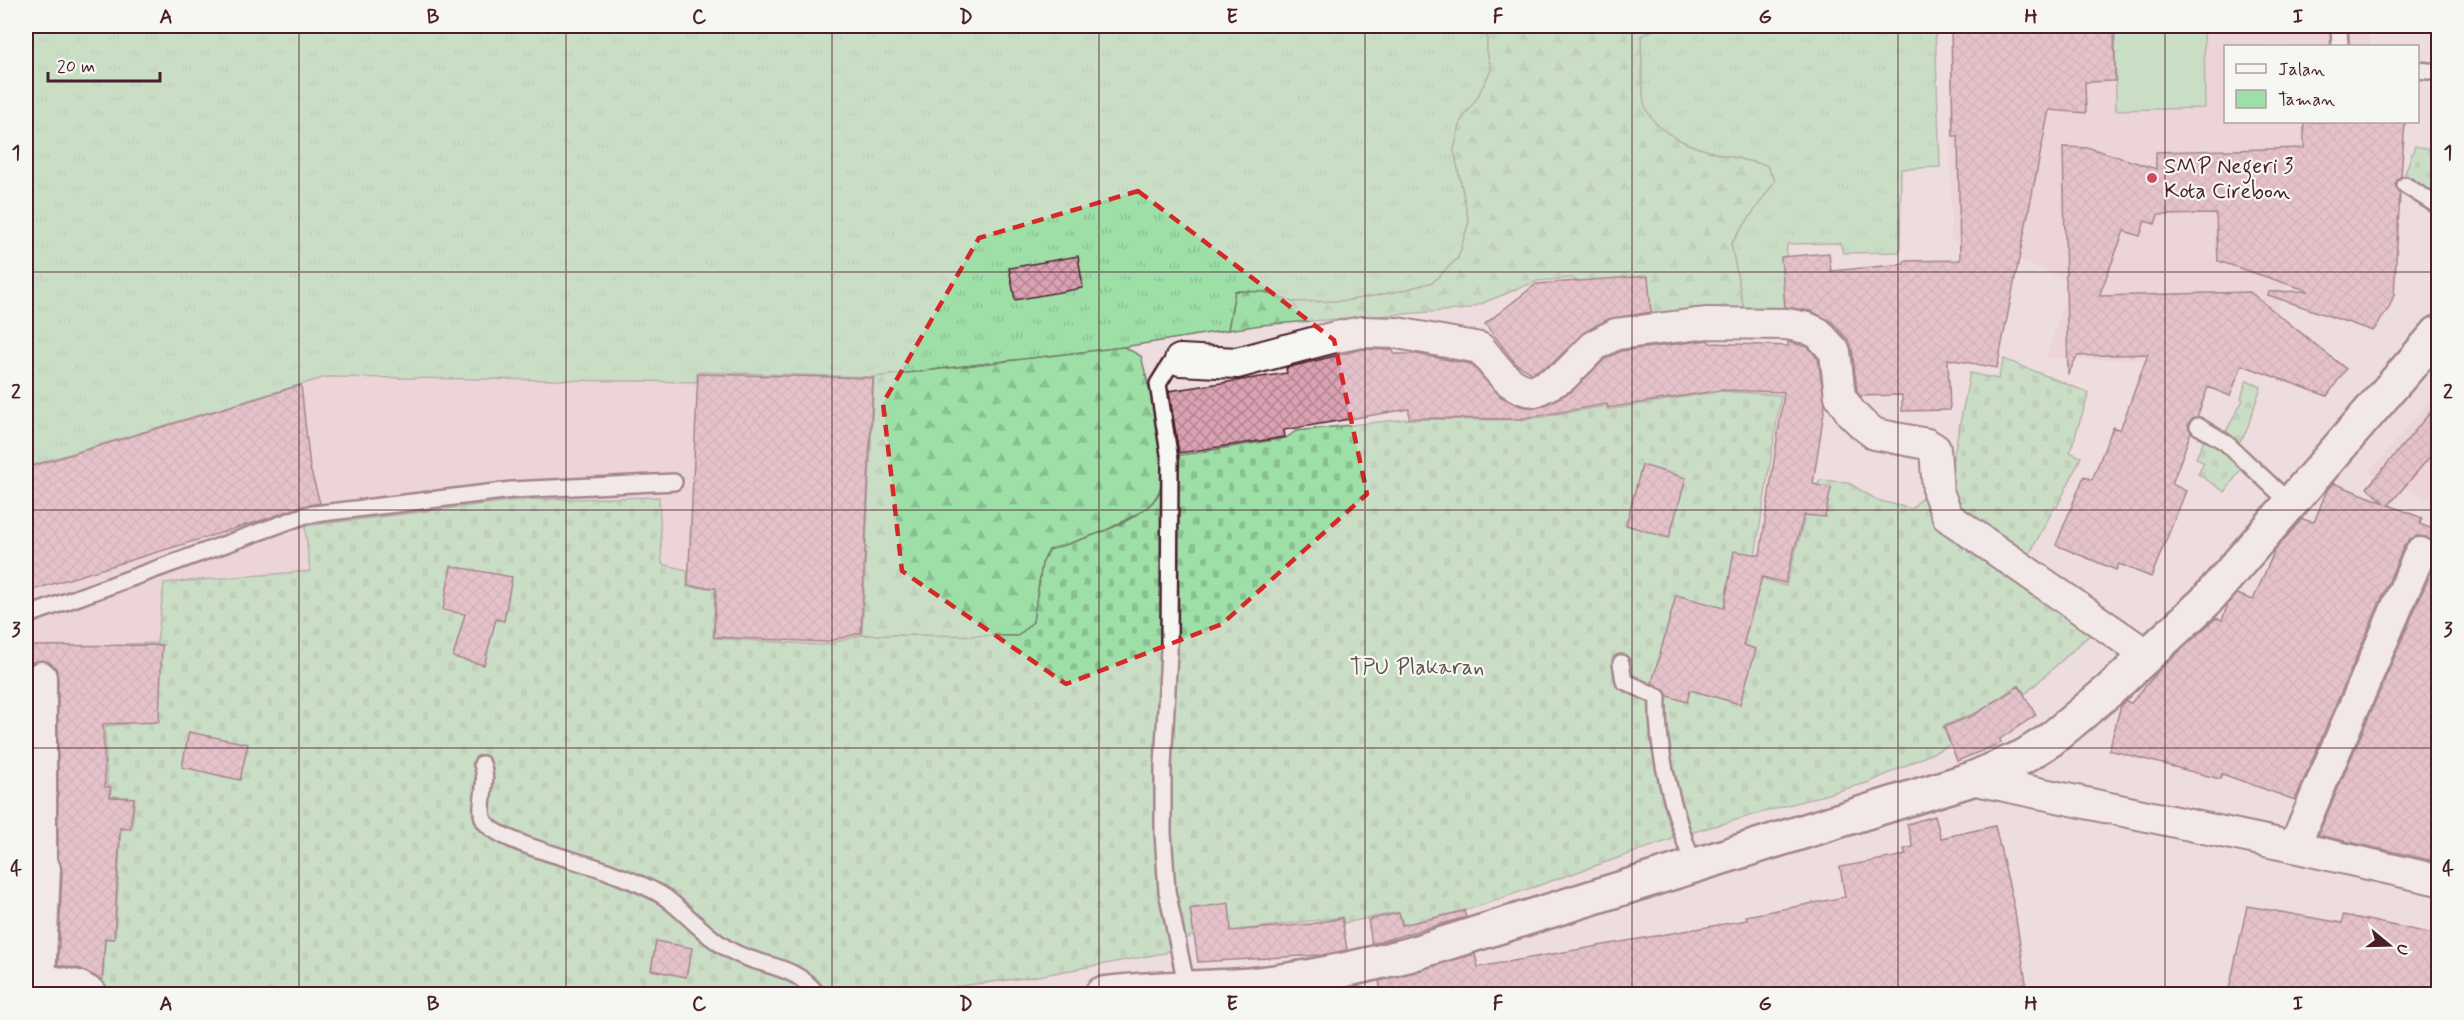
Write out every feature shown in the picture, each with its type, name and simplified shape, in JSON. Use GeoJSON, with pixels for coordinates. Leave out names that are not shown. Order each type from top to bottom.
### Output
{"type":"FeatureCollection","features":[{"type":"Feature","properties":{"kind":"street"},"geometry":{"type":"LineString","coordinates":[[1180,360],[1237,363],[1362,332],[1397,333],[1480,348],[1503,377],[1516,387],[1535,392],[1563,377],[1595,345],[1616,334],[1707,323],[1787,324],[1807,328],[1818,333],[1835,352],[1840,396],[1851,413],[1862,424],[1875,434],[1927,444],[1935,449],[1938,492],[1948,517],[2147,655]]}},
{"type":"Feature","properties":{"kind":"street"},"geometry":{"type":"LineString","coordinates":[[1102,994],[1136,989],[1251,990],[1408,955],[1972,779],[2023,758],[2050,740],[2111,689],[2205,602],[2439,333]]}},
{"type":"Feature","properties":{"kind":"street"},"geometry":{"type":"LineString","coordinates":[[2294,847],[2420,553]]}},
{"type":"Feature","properties":{"kind":"street"},"geometry":{"type":"LineString","coordinates":[[41,677],[41,862],[45,869],[40,979],[78,986],[92,994]]}},
{"type":"Feature","properties":{"kind":"street"},"geometry":{"type":"LineString","coordinates":[[1972,779],[2439,880]]}},
{"type":"Feature","properties":{"kind":"lane"},"geometry":{"type":"LineString","coordinates":[[2339,26],[2340,45]]}},
{"type":"Feature","properties":{"kind":"lane"},"geometry":{"type":"LineString","coordinates":[[2419,70],[2439,72]]}},
{"type":"Feature","properties":{"kind":"lane"},"geometry":{"type":"LineString","coordinates":[[2405,185],[2439,206]]}},
{"type":"Feature","properties":{"kind":"lane"},"geometry":{"type":"LineString","coordinates":[[1180,360],[1171,363],[1158,384],[1170,460],[1169,651],[1163,766],[1163,834],[1167,891],[1187,989]]}},
{"type":"Feature","properties":{"kind":"lane"},"geometry":{"type":"LineString","coordinates":[[2198,426],[2225,442],[2290,503]]}},
{"type":"Feature","properties":{"kind":"lane"},"geometry":{"type":"LineString","coordinates":[[26,616],[306,515],[512,490],[674,482]]}},
{"type":"Feature","properties":{"kind":"lane"},"geometry":{"type":"LineString","coordinates":[[1622,663],[1624,681],[1658,697],[1657,723],[1674,807],[1694,866]]}},
{"type":"Feature","properties":{"kind":"lane"},"geometry":{"type":"LineString","coordinates":[[482,764],[486,782],[482,814],[485,822],[494,830],[514,840],[606,871],[664,897],[726,947],[742,956],[786,969],[809,983],[817,994]]}},
{"type":"Feature","properties":{"kind":"highlighted area"},"geometry":{"type":"Polygon","coordinates":[[[1138,191],[1334,340],[1367,494],[1222,624],[1066,684],[902,571],[883,403],[979,238],[1138,191]]]}},
{"type":"Feature","properties":{"kind":"shaded area","name":"SMP Negeri 3 Kota Cirebon"},"geometry":{"type":"Polygon","coordinates":[[[1950,26],[2367,26],[2370,29],[2370,45],[2224,45],[2224,123],[2358,123],[2349,235],[2301,250],[2261,352],[2231,356],[2086,360],[2046,358],[2071,282],[2013,258],[1951,240],[1950,26]]]}},
{"type":"Feature","properties":{"kind":"shaded area"},"geometry":{"type":"Polygon","coordinates":[[[697,372],[874,377],[862,635],[824,645],[713,638],[687,587],[662,565],[659,497],[305,526],[310,571],[164,583],[157,643],[26,646],[26,467],[326,377],[696,382],[697,372]]]}},
{"type":"Feature","properties":{"kind":"shaded area"},"geometry":{"type":"Polygon","coordinates":[[[2438,391],[2438,503],[2369,472],[2438,391]]]}},
{"type":"Feature","properties":{"kind":"green space"},"geometry":{"type":"Polygon","coordinates":[[[26,26],[1487,26],[1487,51],[1491,70],[1477,98],[1461,121],[1454,150],[1469,222],[1458,258],[1434,282],[1401,291],[1345,301],[1292,302],[1265,292],[1235,291],[1228,330],[1124,347],[874,377],[697,372],[697,382],[326,377],[26,467],[26,26]]]}},
{"type":"Feature","properties":{"kind":"green space"},"geometry":{"type":"Polygon","coordinates":[[[1487,26],[1661,26],[1641,36],[1644,100],[1653,120],[1665,131],[1697,148],[1766,165],[1775,181],[1731,244],[1745,315],[1616,328],[1573,278],[1537,281],[1468,309],[1261,325],[1228,330],[1235,291],[1265,292],[1292,302],[1345,301],[1401,291],[1433,282],[1458,258],[1469,222],[1454,150],[1461,121],[1477,98],[1491,70],[1487,51],[1487,26]]]}},
{"type":"Feature","properties":{"kind":"green space"},"geometry":{"type":"Polygon","coordinates":[[[1661,26],[1935,26],[1940,167],[1901,169],[1900,252],[1843,253],[1840,243],[1787,244],[1784,311],[1745,315],[1731,244],[1775,180],[1766,165],[1697,148],[1665,131],[1653,120],[1644,100],[1641,36],[1661,26]]]}},
{"type":"Feature","properties":{"kind":"green space"},"geometry":{"type":"Polygon","coordinates":[[[2115,26],[2204,26],[2205,108],[2116,110],[2115,26]]]}},
{"type":"Feature","properties":{"kind":"green space"},"geometry":{"type":"Polygon","coordinates":[[[2438,127],[2438,198],[2404,176],[2415,146],[2430,149],[2438,127]]]}},
{"type":"Feature","properties":{"kind":"green space"},"geometry":{"type":"Polygon","coordinates":[[[1124,347],[1141,356],[1162,458],[1162,487],[1150,507],[1101,533],[1049,550],[1042,564],[1033,622],[1018,636],[862,635],[874,377],[1124,347]]]}},
{"type":"Feature","properties":{"kind":"green space","name":"TPU Plakaran"},"geometry":{"type":"Polygon","coordinates":[[[2004,359],[2089,393],[2070,452],[2081,457],[2057,507],[2055,506],[2017,578],[2096,629],[2025,694],[2019,685],[1987,708],[1943,726],[1950,745],[1870,782],[1690,833],[1479,906],[1404,927],[1399,912],[1344,923],[1342,917],[1191,936],[1165,953],[1032,977],[896,994],[73,994],[74,980],[103,981],[105,939],[115,939],[121,829],[132,829],[135,798],[111,796],[111,786],[107,785],[105,726],[127,724],[126,644],[157,643],[164,583],[310,571],[305,526],[519,500],[659,497],[662,564],[687,570],[687,587],[715,588],[713,638],[824,645],[862,635],[1018,636],[1033,622],[1042,564],[1049,550],[1114,527],[1146,509],[1162,485],[1162,458],[1286,438],[1296,431],[1406,419],[1522,420],[1606,406],[1608,410],[1720,391],[1781,395],[1752,575],[1786,586],[1809,503],[1820,480],[1847,482],[1877,500],[1912,509],[1953,459],[1970,373],[1998,379],[2004,359]]]}},
{"type":"Feature","properties":{"kind":"green space"},"geometry":{"type":"Polygon","coordinates":[[[2247,380],[2261,387],[2246,432],[2234,450],[2246,462],[2225,492],[2198,474],[2204,463],[2196,458],[2207,433],[2224,435],[2243,400],[2241,398],[2247,380]]]}},
{"type":"Feature","properties":{"kind":"building"},"geometry":{"type":"Polygon","coordinates":[[[1951,26],[2114,26],[2115,81],[2085,82],[2086,113],[2049,110],[1997,368],[1948,359],[1950,410],[1902,411],[1902,395],[1860,396],[1857,390],[1852,349],[1848,340],[1831,321],[1811,311],[1785,307],[1781,257],[1829,253],[1831,271],[1904,264],[1904,261],[1960,260],[1958,136],[1953,136],[1951,26]]]}},
{"type":"Feature","properties":{"kind":"building"},"geometry":{"type":"Polygon","coordinates":[[[2304,123],[2405,123],[2401,176],[2395,184],[2400,193],[2394,295],[2389,308],[2373,331],[2268,295],[2269,292],[2309,291],[2218,261],[2216,214],[2158,215],[2155,224],[2145,221],[2140,236],[2124,231],[2099,296],[2250,292],[2346,369],[2327,396],[2242,365],[2230,396],[2208,387],[2197,417],[2189,422],[2191,432],[2172,484],[2186,491],[2151,577],[2119,564],[2116,570],[2056,545],[2084,476],[2092,480],[2113,427],[2120,430],[2148,354],[2077,356],[2068,375],[2063,147],[2090,148],[2156,169],[2156,152],[2304,148],[2304,123]]]}},
{"type":"Feature","properties":{"kind":"building"},"geometry":{"type":"Polygon","coordinates":[[[1078,256],[1083,288],[1015,300],[1009,268],[1078,256]]]}},
{"type":"Feature","properties":{"kind":"building"},"geometry":{"type":"Polygon","coordinates":[[[1648,276],[1651,312],[1608,319],[1583,333],[1553,363],[1532,373],[1516,364],[1485,324],[1536,284],[1648,276]]]}},
{"type":"Feature","properties":{"kind":"building"},"geometry":{"type":"Polygon","coordinates":[[[1708,340],[1710,343],[1788,346],[1788,342],[1808,347],[1818,359],[1825,405],[1813,484],[1831,488],[1825,517],[1804,515],[1785,583],[1762,577],[1743,645],[1756,649],[1740,704],[1690,690],[1687,702],[1668,696],[1663,689],[1652,683],[1676,595],[1724,608],[1734,551],[1760,555],[1784,392],[1721,390],[1608,408],[1607,404],[1519,419],[1409,418],[1409,409],[1284,430],[1285,437],[1179,453],[1169,391],[1287,373],[1286,368],[1363,349],[1393,350],[1394,354],[1416,354],[1471,364],[1501,397],[1520,406],[1534,408],[1571,392],[1605,359],[1621,351],[1708,340]]]}},
{"type":"Feature","properties":{"kind":"building"},"geometry":{"type":"Polygon","coordinates":[[[698,374],[873,378],[861,633],[825,642],[714,637],[716,588],[688,586],[698,374]]]}},
{"type":"Feature","properties":{"kind":"building"},"geometry":{"type":"Polygon","coordinates":[[[301,385],[310,468],[320,503],[303,506],[26,592],[26,468],[301,385]]]}},
{"type":"Feature","properties":{"kind":"building"},"geometry":{"type":"Polygon","coordinates":[[[2439,402],[2439,446],[2389,505],[2422,518],[2420,524],[2439,532],[2439,862],[2318,835],[2436,560],[2437,552],[2434,543],[2426,537],[2417,536],[2410,539],[2404,546],[2295,800],[2222,774],[2220,779],[2109,750],[2121,705],[2126,701],[2131,703],[2159,670],[2216,618],[2222,620],[2228,604],[2237,594],[2253,600],[2275,550],[2302,519],[2314,522],[2327,490],[2333,483],[2385,503],[2367,488],[2439,402]]]}},
{"type":"Feature","properties":{"kind":"building"},"geometry":{"type":"Polygon","coordinates":[[[1642,465],[1686,478],[1669,538],[1626,525],[1642,465]]]}},
{"type":"Feature","properties":{"kind":"building"},"geometry":{"type":"Polygon","coordinates":[[[451,566],[512,577],[504,621],[496,619],[484,665],[453,657],[465,614],[443,610],[451,566]]]}},
{"type":"Feature","properties":{"kind":"building"},"geometry":{"type":"Polygon","coordinates":[[[162,645],[159,722],[103,724],[105,787],[110,787],[110,797],[134,798],[130,829],[120,828],[114,939],[105,938],[102,980],[81,969],[58,965],[62,870],[58,857],[58,677],[56,668],[42,660],[32,662],[26,670],[26,646],[162,645]]]}},
{"type":"Feature","properties":{"kind":"building"},"geometry":{"type":"Polygon","coordinates":[[[2019,686],[2036,715],[2000,739],[2001,743],[1957,761],[1944,727],[1974,715],[2019,686]]]}},
{"type":"Feature","properties":{"kind":"building"},"geometry":{"type":"Polygon","coordinates":[[[189,732],[248,744],[240,780],[182,767],[189,732]]]}},
{"type":"Feature","properties":{"kind":"building"},"geometry":{"type":"Polygon","coordinates":[[[1935,816],[1941,838],[1995,826],[2014,906],[2026,983],[1958,994],[1381,994],[1379,981],[1475,954],[1478,967],[1747,920],[1746,916],[1845,897],[1840,867],[1906,855],[1904,849],[1913,847],[1907,824],[1935,816]]]}},
{"type":"Feature","properties":{"kind":"building"},"geometry":{"type":"Polygon","coordinates":[[[1229,903],[1231,931],[1311,924],[1342,918],[1347,950],[1322,955],[1198,962],[1190,909],[1229,903]]]}},
{"type":"Feature","properties":{"kind":"building"},"geometry":{"type":"Polygon","coordinates":[[[2247,906],[2342,923],[2343,915],[2439,935],[2439,980],[2435,994],[2228,994],[2247,906]]]}},
{"type":"Feature","properties":{"kind":"building"},"geometry":{"type":"Polygon","coordinates":[[[1464,911],[1466,917],[1372,944],[1368,920],[1399,913],[1402,925],[1464,911]]]}},
{"type":"Feature","properties":{"kind":"building"},"geometry":{"type":"Polygon","coordinates":[[[656,941],[692,948],[686,977],[651,970],[656,941]]]}},
{"type":"Feature","properties":{"kind":"place","name":"SMP Negeri 3 Kota Cirebon"},"geometry":{"type":"Point","coordinates":[2152,178]}}]}
